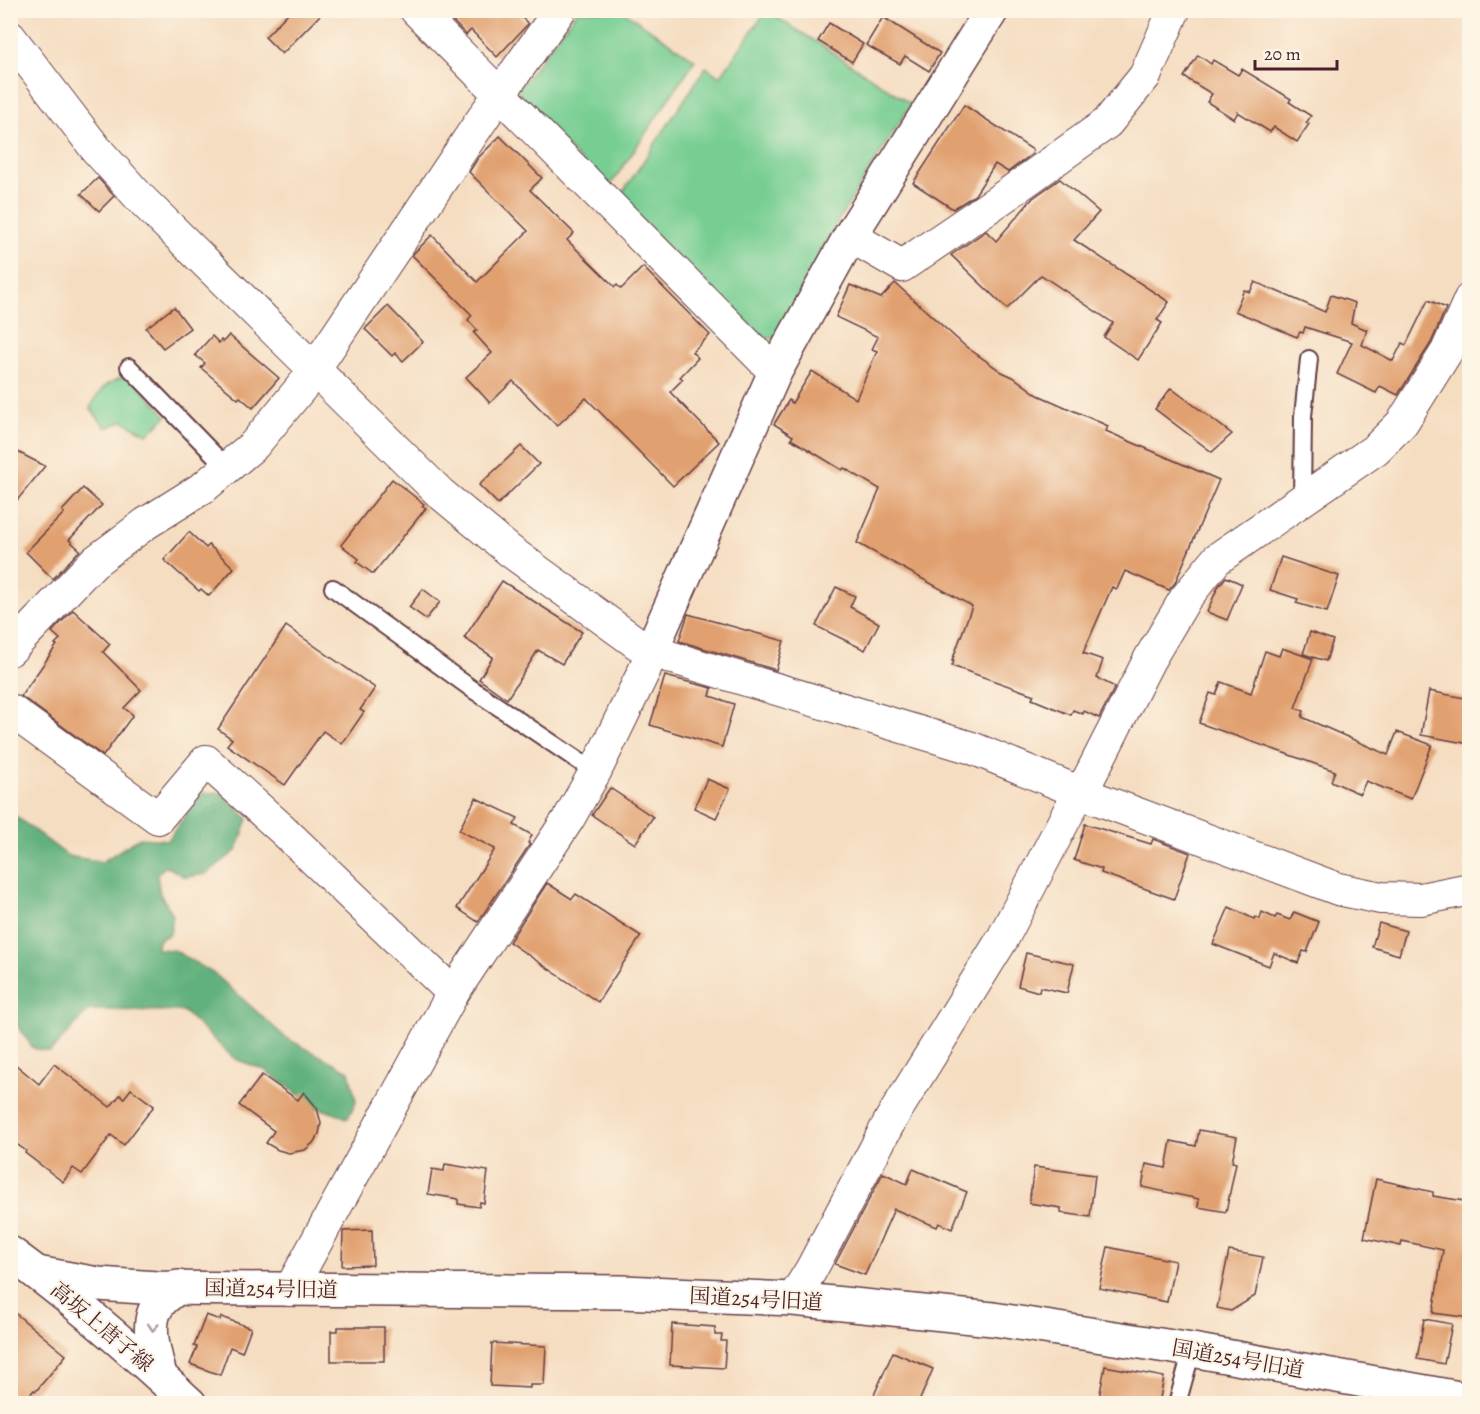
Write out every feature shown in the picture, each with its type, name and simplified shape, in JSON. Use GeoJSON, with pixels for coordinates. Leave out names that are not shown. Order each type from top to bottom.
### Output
{"type":"FeatureCollection","features":[{"type":"Feature","properties":{"kind":"street"},"geometry":{"type":"LineString","coordinates":[[416,10],[775,372]]}},
{"type":"Feature","properties":{"kind":"street"},"geometry":{"type":"LineString","coordinates":[[10,650],[93,563],[145,524],[204,487],[254,445],[314,370],[498,95],[560,10]]}},
{"type":"Feature","properties":{"kind":"street"},"geometry":{"type":"LineString","coordinates":[[290,1290],[453,993],[569,818],[595,772],[645,669],[775,372],[850,236],[992,10]]}},
{"type":"Feature","properties":{"kind":"street"},"geometry":{"type":"LineString","coordinates":[[850,236],[902,266],[1002,198],[1107,123],[1145,76],[1174,10]]}},
{"type":"Feature","properties":{"kind":"street"},"geometry":{"type":"LineString","coordinates":[[10,37],[96,149],[140,198],[440,493],[510,551],[638,644],[651,651],[972,748],[1079,792],[1338,889],[1381,898],[1421,899],[1470,890]]}},
{"type":"Feature","properties":{"kind":"street"},"geometry":{"type":"LineString","coordinates":[[793,1299],[811,1270],[891,1119],[1003,938],[1149,660],[1185,598],[1217,558],[1376,449],[1402,423],[1448,351],[1470,299]]}},
{"type":"Feature","properties":{"kind":"street"},"geometry":{"type":"LineString","coordinates":[[10,710],[158,818],[206,761],[283,830],[453,993]]}},
{"type":"Feature","properties":{"kind":"street","name":"高坂上唐子線"},"geometry":{"type":"LineString","coordinates":[[10,1253],[160,1375],[190,1404]]}},
{"type":"Feature","properties":{"kind":"street","name":"国道254号旧道"},"geometry":{"type":"LineString","coordinates":[[37,1273],[98,1284],[178,1287],[622,1292],[793,1299],[993,1319],[1192,1350],[1470,1400]]}},
{"type":"Feature","properties":{"kind":"street"},"geometry":{"type":"LineString","coordinates":[[160,1375],[152,1346],[153,1320],[158,1305],[178,1287]]}},
{"type":"Feature","properties":{"kind":"lane"},"geometry":{"type":"LineString","coordinates":[[1302,500],[1303,416],[1309,359]]}},
{"type":"Feature","properties":{"kind":"lane"},"geometry":{"type":"LineString","coordinates":[[129,367],[228,469]]}},
{"type":"Feature","properties":{"kind":"lane"},"geometry":{"type":"LineString","coordinates":[[333,588],[472,689],[595,772]]}},
{"type":"Feature","properties":{"kind":"lane"},"geometry":{"type":"LineString","coordinates":[[1177,1404],[1192,1350]]}},
{"type":"Feature","properties":{"kind":"green space"},"geometry":{"type":"Polygon","coordinates":[[[577,11],[623,11],[695,60],[612,183],[607,187],[518,99],[519,89],[577,11]]]}},
{"type":"Feature","properties":{"kind":"green space"},"geometry":{"type":"Polygon","coordinates":[[[766,11],[911,104],[836,224],[778,337],[757,340],[619,198],[706,67],[720,77],[766,11]]]}},
{"type":"Feature","properties":{"kind":"green space"},"geometry":{"type":"Polygon","coordinates":[[[129,375],[167,416],[147,434],[123,421],[106,428],[90,408],[105,386],[129,375]]]}},
{"type":"Feature","properties":{"kind":"green space"},"geometry":{"type":"Polygon","coordinates":[[[202,793],[222,793],[248,819],[237,850],[206,874],[185,877],[166,866],[157,874],[160,894],[173,915],[170,934],[158,940],[157,949],[174,950],[216,975],[286,1038],[349,1071],[356,1101],[348,1118],[316,1107],[265,1070],[235,1059],[183,1011],[89,1010],[50,1052],[33,1048],[15,1021],[11,1020],[10,812],[68,856],[102,862],[139,838],[168,840],[202,793]]]}},
{"type":"Feature","properties":{"kind":"building"},"geometry":{"type":"Polygon","coordinates":[[[291,10],[325,10],[282,54],[265,37],[291,10]]]}},
{"type":"Feature","properties":{"kind":"building"},"geometry":{"type":"Polygon","coordinates":[[[442,10],[515,10],[528,24],[497,57],[471,30],[466,35],[442,10]]]}},
{"type":"Feature","properties":{"kind":"building"},"geometry":{"type":"Polygon","coordinates":[[[883,17],[940,53],[929,71],[905,56],[900,64],[866,45],[883,17]]]}},
{"type":"Feature","properties":{"kind":"building"},"geometry":{"type":"Polygon","coordinates":[[[829,23],[863,44],[852,62],[818,41],[829,23]]]}},
{"type":"Feature","properties":{"kind":"building"},"geometry":{"type":"Polygon","coordinates":[[[1198,55],[1211,64],[1213,60],[1238,75],[1242,69],[1291,99],[1289,102],[1311,116],[1306,123],[1309,124],[1297,142],[1274,127],[1270,132],[1238,112],[1234,119],[1207,102],[1212,94],[1184,77],[1198,55]]]}},
{"type":"Feature","properties":{"kind":"building"},"geometry":{"type":"Polygon","coordinates":[[[964,105],[1033,150],[1032,154],[1008,172],[995,164],[975,195],[953,209],[913,183],[964,105]]]}},
{"type":"Feature","properties":{"kind":"building"},"geometry":{"type":"Polygon","coordinates":[[[500,136],[542,178],[530,190],[574,233],[567,240],[615,287],[617,285],[621,289],[643,267],[710,335],[692,352],[698,358],[680,377],[683,379],[670,392],[719,442],[673,486],[586,398],[557,426],[513,381],[490,403],[466,377],[492,353],[474,333],[477,330],[468,320],[472,315],[412,255],[432,235],[477,282],[528,231],[469,172],[478,158],[500,136]]]}},
{"type":"Feature","properties":{"kind":"building"},"geometry":{"type":"Polygon","coordinates":[[[98,178],[114,196],[99,211],[81,194],[98,178]]]}},
{"type":"Feature","properties":{"kind":"building"},"geometry":{"type":"Polygon","coordinates":[[[1060,179],[1099,212],[1074,240],[1169,302],[1157,320],[1162,323],[1138,360],[1104,337],[1113,323],[1041,275],[1007,309],[951,255],[986,231],[996,241],[1033,198],[1060,179]]]}},
{"type":"Feature","properties":{"kind":"building"},"geometry":{"type":"Polygon","coordinates":[[[1255,282],[1325,312],[1331,295],[1355,303],[1351,323],[1367,330],[1362,345],[1393,361],[1402,343],[1406,345],[1428,300],[1446,308],[1431,343],[1398,395],[1380,386],[1376,393],[1337,374],[1352,342],[1305,327],[1303,333],[1300,332],[1297,337],[1235,311],[1244,290],[1250,292],[1255,282]]]}},
{"type":"Feature","properties":{"kind":"building"},"geometry":{"type":"Polygon","coordinates":[[[895,283],[965,346],[1038,395],[1108,426],[1106,431],[1219,480],[1175,583],[1169,590],[1125,571],[1117,589],[1112,587],[1083,653],[1103,660],[1097,678],[1115,687],[1099,718],[1084,711],[1083,714],[1073,710],[1071,715],[1032,699],[1034,695],[952,666],[972,606],[857,543],[880,489],[844,468],[842,470],[791,439],[793,436],[774,424],[789,400],[792,403],[812,371],[856,399],[877,351],[872,349],[878,337],[836,317],[850,285],[881,298],[895,283]]]}},
{"type":"Feature","properties":{"kind":"building"},"geometry":{"type":"Polygon","coordinates":[[[388,306],[423,342],[403,361],[395,353],[392,356],[365,329],[388,306]]]}},
{"type":"Feature","properties":{"kind":"building"},"geometry":{"type":"Polygon","coordinates":[[[174,307],[190,328],[163,348],[146,328],[174,307]]]}},
{"type":"Feature","properties":{"kind":"building"},"geometry":{"type":"Polygon","coordinates":[[[229,335],[279,378],[253,408],[240,397],[238,399],[201,368],[205,363],[195,355],[212,336],[219,343],[229,335]]]}},
{"type":"Feature","properties":{"kind":"building"},"geometry":{"type":"Polygon","coordinates":[[[1171,388],[1232,434],[1212,452],[1155,409],[1171,388]]]}},
{"type":"Feature","properties":{"kind":"building"},"geometry":{"type":"Polygon","coordinates":[[[521,446],[539,464],[498,504],[479,485],[521,446]]]}},
{"type":"Feature","properties":{"kind":"building"},"geometry":{"type":"Polygon","coordinates":[[[10,448],[45,466],[10,509],[10,448]]]}},
{"type":"Feature","properties":{"kind":"building"},"geometry":{"type":"Polygon","coordinates":[[[392,479],[426,508],[373,574],[357,562],[359,559],[341,545],[392,479]]]}},
{"type":"Feature","properties":{"kind":"building"},"geometry":{"type":"Polygon","coordinates":[[[83,488],[102,505],[69,540],[80,550],[53,579],[26,552],[64,513],[62,511],[83,488]]]}},
{"type":"Feature","properties":{"kind":"building"},"geometry":{"type":"Polygon","coordinates":[[[189,532],[206,548],[209,545],[234,568],[209,596],[201,589],[199,591],[164,560],[189,532]]]}},
{"type":"Feature","properties":{"kind":"building"},"geometry":{"type":"Polygon","coordinates":[[[1281,557],[1339,576],[1327,612],[1296,603],[1298,599],[1270,590],[1281,557]]]}},
{"type":"Feature","properties":{"kind":"building"},"geometry":{"type":"Polygon","coordinates":[[[1226,577],[1242,584],[1227,620],[1207,612],[1218,587],[1226,577]]]}},
{"type":"Feature","properties":{"kind":"building"},"geometry":{"type":"Polygon","coordinates":[[[502,581],[582,632],[562,664],[538,650],[507,699],[479,679],[493,657],[464,638],[502,581]]]}},
{"type":"Feature","properties":{"kind":"building"},"geometry":{"type":"Polygon","coordinates":[[[836,587],[855,596],[850,607],[879,623],[865,650],[816,626],[836,587]]]}},
{"type":"Feature","properties":{"kind":"building"},"geometry":{"type":"Polygon","coordinates":[[[423,589],[440,602],[426,619],[409,607],[423,589]]]}},
{"type":"Feature","properties":{"kind":"building"},"geometry":{"type":"Polygon","coordinates":[[[73,610],[110,644],[103,652],[141,690],[124,708],[133,715],[103,756],[21,696],[60,639],[52,632],[73,610]]]}},
{"type":"Feature","properties":{"kind":"building"},"geometry":{"type":"Polygon","coordinates":[[[688,614],[784,641],[776,670],[679,641],[688,614]]]}},
{"type":"Feature","properties":{"kind":"building"},"geometry":{"type":"Polygon","coordinates":[[[286,626],[375,688],[360,710],[364,712],[342,744],[323,731],[285,785],[227,745],[232,739],[218,729],[286,626]]]}},
{"type":"Feature","properties":{"kind":"building"},"geometry":{"type":"Polygon","coordinates":[[[1310,632],[1333,640],[1326,661],[1303,654],[1310,632]]]}},
{"type":"Feature","properties":{"kind":"building"},"geometry":{"type":"Polygon","coordinates":[[[1282,648],[1313,659],[1295,708],[1304,711],[1302,717],[1388,755],[1397,732],[1432,745],[1411,799],[1366,781],[1360,794],[1331,781],[1335,771],[1199,723],[1210,693],[1216,695],[1221,682],[1251,693],[1265,651],[1279,656],[1282,648]]]}},
{"type":"Feature","properties":{"kind":"building"},"geometry":{"type":"Polygon","coordinates":[[[665,676],[712,688],[710,696],[734,704],[722,747],[650,725],[665,676]]]}},
{"type":"Feature","properties":{"kind":"building"},"geometry":{"type":"Polygon","coordinates":[[[1429,691],[1470,699],[1470,744],[1421,735],[1429,691]]]}},
{"type":"Feature","properties":{"kind":"building"},"geometry":{"type":"Polygon","coordinates":[[[707,779],[730,789],[716,818],[694,808],[707,779]]]}},
{"type":"Feature","properties":{"kind":"building"},"geometry":{"type":"Polygon","coordinates":[[[610,788],[653,817],[635,844],[592,815],[610,788]]]}},
{"type":"Feature","properties":{"kind":"building"},"geometry":{"type":"Polygon","coordinates":[[[476,798],[518,818],[514,825],[532,835],[528,843],[530,844],[478,922],[457,908],[495,849],[459,830],[476,798]]]}},
{"type":"Feature","properties":{"kind":"building"},"geometry":{"type":"Polygon","coordinates":[[[1085,824],[1151,844],[1153,839],[1190,853],[1174,899],[1101,873],[1102,869],[1074,860],[1085,824]]]}},
{"type":"Feature","properties":{"kind":"building"},"geometry":{"type":"Polygon","coordinates":[[[547,883],[572,899],[576,894],[641,936],[598,1002],[509,942],[547,883]]]}},
{"type":"Feature","properties":{"kind":"building"},"geometry":{"type":"Polygon","coordinates":[[[1229,907],[1254,919],[1255,917],[1260,919],[1262,912],[1275,918],[1277,915],[1290,920],[1294,912],[1319,922],[1307,952],[1303,951],[1298,963],[1274,953],[1269,966],[1213,944],[1229,907]]]}},
{"type":"Feature","properties":{"kind":"building"},"geometry":{"type":"Polygon","coordinates":[[[1379,923],[1406,931],[1399,955],[1372,947],[1379,923]]]}},
{"type":"Feature","properties":{"kind":"building"},"geometry":{"type":"Polygon","coordinates":[[[1026,953],[1074,964],[1067,993],[1040,987],[1039,992],[1018,986],[1026,953]]]}},
{"type":"Feature","properties":{"kind":"building"},"geometry":{"type":"Polygon","coordinates":[[[10,1060],[39,1084],[54,1064],[110,1107],[120,1095],[124,1098],[131,1089],[154,1106],[124,1145],[111,1135],[82,1174],[73,1168],[63,1182],[10,1139],[10,1060]]]}},
{"type":"Feature","properties":{"kind":"building"},"geometry":{"type":"Polygon","coordinates":[[[262,1075],[298,1100],[304,1092],[317,1108],[321,1123],[319,1134],[305,1150],[289,1153],[266,1143],[274,1131],[239,1105],[262,1075]]]}},
{"type":"Feature","properties":{"kind":"building"},"geometry":{"type":"Polygon","coordinates":[[[1199,1130],[1237,1137],[1232,1162],[1236,1163],[1226,1212],[1198,1207],[1199,1199],[1142,1187],[1146,1164],[1166,1168],[1171,1141],[1196,1146],[1199,1130]]]}},
{"type":"Feature","properties":{"kind":"building"},"geometry":{"type":"Polygon","coordinates":[[[445,1164],[488,1171],[484,1203],[480,1202],[479,1207],[458,1204],[458,1199],[428,1194],[432,1169],[444,1171],[445,1164]]]}},
{"type":"Feature","properties":{"kind":"building"},"geometry":{"type":"Polygon","coordinates":[[[1034,1167],[1095,1175],[1090,1217],[1061,1213],[1061,1208],[1029,1203],[1034,1167]]]}},
{"type":"Feature","properties":{"kind":"building"},"geometry":{"type":"Polygon","coordinates":[[[913,1169],[967,1192],[952,1229],[939,1223],[937,1227],[894,1209],[865,1275],[835,1264],[883,1173],[907,1184],[913,1169]]]}},
{"type":"Feature","properties":{"kind":"building"},"geometry":{"type":"Polygon","coordinates":[[[1376,1179],[1433,1192],[1433,1196],[1470,1202],[1470,1318],[1433,1313],[1443,1250],[1402,1241],[1401,1246],[1364,1238],[1376,1179]]]}},
{"type":"Feature","properties":{"kind":"building"},"geometry":{"type":"Polygon","coordinates":[[[372,1230],[373,1265],[342,1266],[343,1231],[372,1230]]]}},
{"type":"Feature","properties":{"kind":"building"},"geometry":{"type":"Polygon","coordinates":[[[1108,1247],[1175,1261],[1167,1302],[1099,1288],[1108,1247]]]}},
{"type":"Feature","properties":{"kind":"building"},"geometry":{"type":"Polygon","coordinates":[[[1229,1251],[1263,1257],[1255,1296],[1231,1311],[1217,1308],[1229,1251]]]}},
{"type":"Feature","properties":{"kind":"building"},"geometry":{"type":"Polygon","coordinates":[[[10,1309],[66,1355],[22,1404],[10,1404],[10,1309]]]}},
{"type":"Feature","properties":{"kind":"building"},"geometry":{"type":"Polygon","coordinates":[[[206,1315],[220,1320],[221,1317],[251,1328],[242,1352],[230,1347],[220,1375],[190,1364],[206,1315]]]}},
{"type":"Feature","properties":{"kind":"building"},"geometry":{"type":"Polygon","coordinates":[[[1424,1319],[1452,1324],[1444,1364],[1417,1359],[1424,1319]]]}},
{"type":"Feature","properties":{"kind":"building"},"geometry":{"type":"Polygon","coordinates":[[[672,1324],[715,1327],[715,1335],[722,1335],[721,1341],[726,1341],[724,1368],[670,1365],[672,1324]]]}},
{"type":"Feature","properties":{"kind":"building"},"geometry":{"type":"Polygon","coordinates":[[[338,1327],[384,1327],[384,1361],[331,1361],[331,1331],[338,1331],[338,1327]]]}},
{"type":"Feature","properties":{"kind":"building"},"geometry":{"type":"Polygon","coordinates":[[[492,1343],[546,1346],[544,1385],[530,1385],[530,1388],[490,1386],[492,1343]]]}},
{"type":"Feature","properties":{"kind":"building"},"geometry":{"type":"Polygon","coordinates":[[[893,1352],[933,1369],[918,1404],[870,1404],[893,1352]]]}},
{"type":"Feature","properties":{"kind":"building"},"geometry":{"type":"Polygon","coordinates":[[[1105,1366],[1164,1377],[1159,1404],[1098,1404],[1105,1366]]]}}]}
